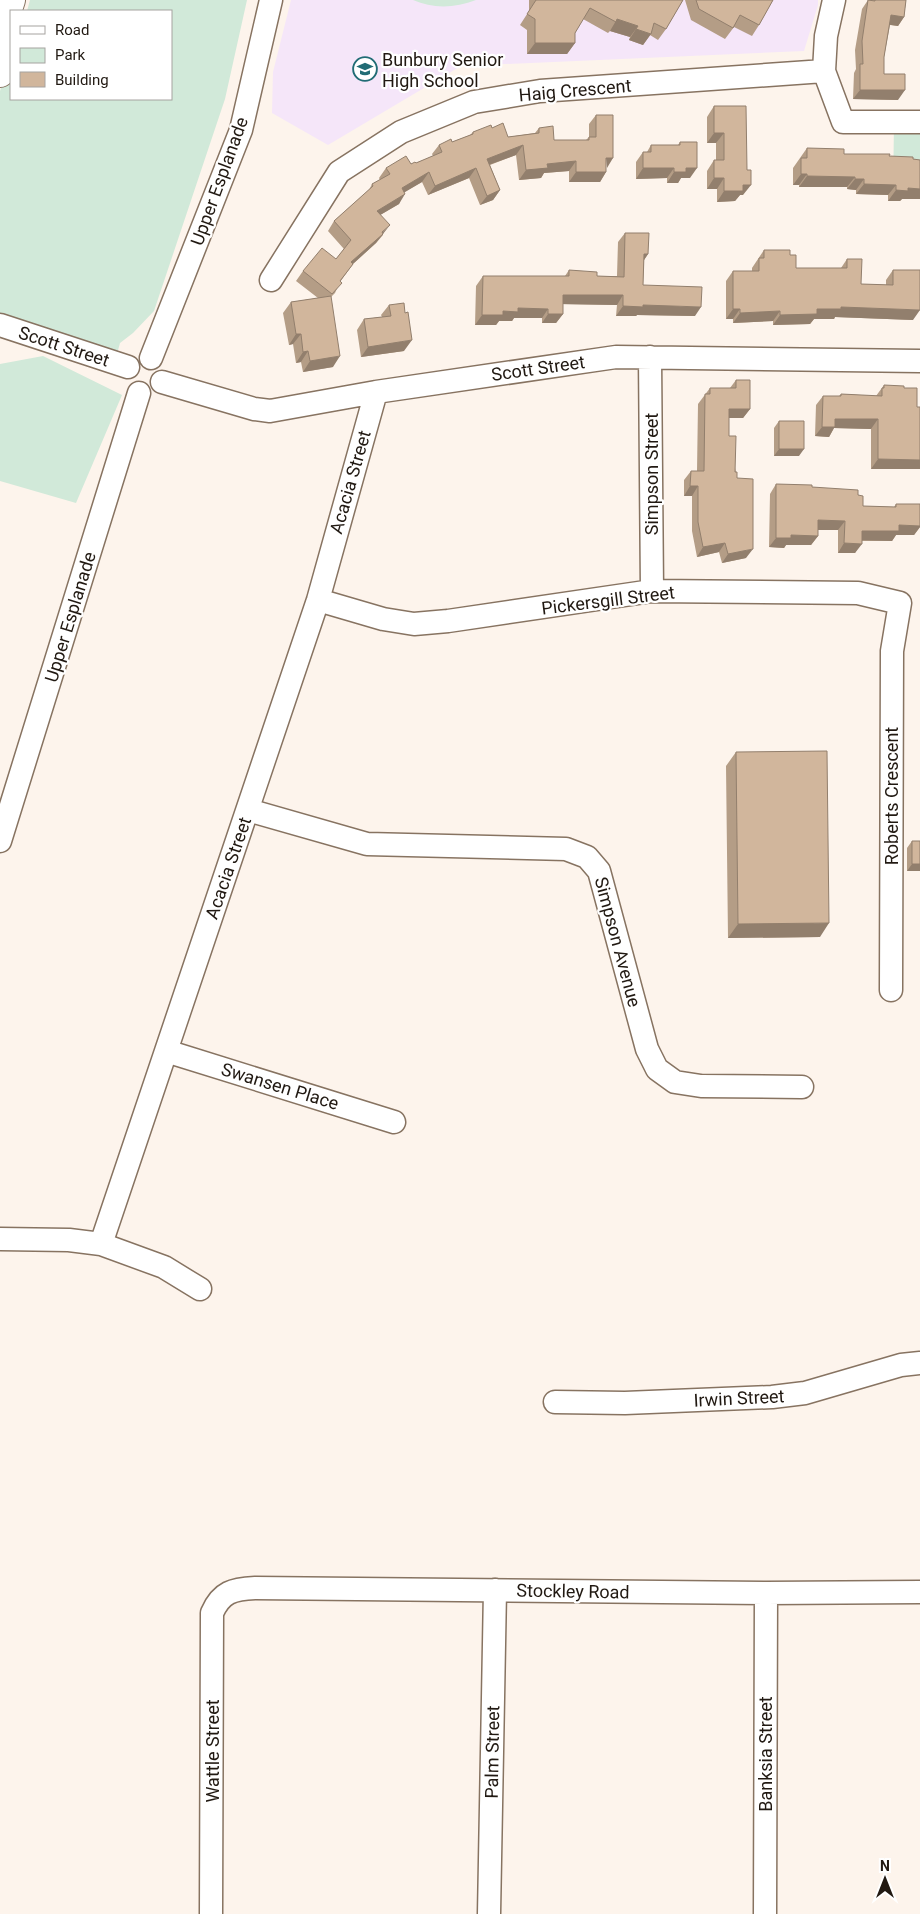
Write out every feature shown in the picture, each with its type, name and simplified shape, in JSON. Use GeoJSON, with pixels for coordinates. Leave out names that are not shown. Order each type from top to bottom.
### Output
{"type":"FeatureCollection","features":[{"type":"Feature","properties":{"kind":"main road"},"geometry":{"type":"LineString","coordinates":[[0,33],[11,0]]}},
{"type":"Feature","properties":{"kind":"main road"},"geometry":{"type":"LineString","coordinates":[[0,73],[10,42]]}},
{"type":"Feature","properties":{"kind":"street","name":"Upper Esplanade"},"geometry":{"type":"LineString","coordinates":[[151,358],[241,130],[271,0]]}},
{"type":"Feature","properties":{"kind":"street"},"geometry":{"type":"LineString","coordinates":[[834,0],[826,36],[824,71],[843,122],[920,122]]}},
{"type":"Feature","properties":{"kind":"street","name":"Haig Crescent"},"geometry":{"type":"LineString","coordinates":[[272,280],[340,172],[401,132],[474,102],[540,91],[824,71]]}},
{"type":"Feature","properties":{"kind":"street","name":"Scott Street"},"geometry":{"type":"LineString","coordinates":[[0,325],[128,367]]}},
{"type":"Feature","properties":{"kind":"street","name":"Scott Street"},"geometry":{"type":"LineString","coordinates":[[162,382],[254,409],[270,411],[376,392],[616,356],[920,360]]}},
{"type":"Feature","properties":{"kind":"street"},"geometry":{"type":"LineString","coordinates":[[140,357],[151,358],[160,365],[163,377],[162,382],[155,391],[139,393],[129,385],[127,379],[128,367],[140,357]]}},
{"type":"Feature","properties":{"kind":"street","name":"Simpson Street"},"geometry":{"type":"LineString","coordinates":[[650,357],[652,591]]}},
{"type":"Feature","properties":{"kind":"street","name":"Acacia Street"},"geometry":{"type":"LineString","coordinates":[[101,1244],[318,600],[376,392]]}},
{"type":"Feature","properties":{"kind":"street","name":"Upper Esplanade"},"geometry":{"type":"LineString","coordinates":[[0,841],[139,393]]}},
{"type":"Feature","properties":{"kind":"street","name":"Pickersgill Street"},"geometry":{"type":"LineString","coordinates":[[318,600],[383,619],[414,624],[448,621],[652,591],[858,593],[900,603]]}},
{"type":"Feature","properties":{"kind":"street","name":"Roberts Crescent"},"geometry":{"type":"LineString","coordinates":[[891,990],[892,651],[900,603]]}},
{"type":"Feature","properties":{"kind":"street","name":"Simpson Avenue"},"geometry":{"type":"LineString","coordinates":[[248,810],[367,844],[566,849],[586,857],[599,871],[647,1049],[657,1068],[675,1082],[701,1086],[802,1086]]}},
{"type":"Feature","properties":{"kind":"street","name":"Swansen Place"},"geometry":{"type":"LineString","coordinates":[[166,1051],[394,1122]]}},
{"type":"Feature","properties":{"kind":"street"},"geometry":{"type":"LineString","coordinates":[[0,1239],[69,1240],[101,1244],[164,1267],[200,1289]]}},
{"type":"Feature","properties":{"kind":"street","name":"Irwin Street"},"geometry":{"type":"LineString","coordinates":[[554,1402],[645,1402],[780,1396],[820,1389],[901,1365],[920,1363]]}},
{"type":"Feature","properties":{"kind":"street","name":"Stockley Road"},"geometry":{"type":"LineString","coordinates":[[227,1593],[238,1589],[255,1588],[766,1593],[920,1592]]}},
{"type":"Feature","properties":{"kind":"street","name":"Palm Street"},"geometry":{"type":"LineString","coordinates":[[488,1914],[496,1590]]}},
{"type":"Feature","properties":{"kind":"street","name":"Wattle Street"},"geometry":{"type":"LineString","coordinates":[[211,1914],[212,1613],[217,1601],[227,1593]]}},
{"type":"Feature","properties":{"kind":"street","name":"Banksia Street"},"geometry":{"type":"LineString","coordinates":[[765,1914],[766,1593]]}},
{"type":"Feature","properties":{"kind":"shaded area","name":"Bunbury Senior High School"},"geometry":{"type":"Polygon","coordinates":[[[291,0],[818,0],[818,5],[804,51],[461,66],[328,145],[272,113],[273,72],[291,0]]]}},
{"type":"Feature","properties":{"kind":"green space"},"geometry":{"type":"Polygon","coordinates":[[[30,0],[247,0],[225,99],[154,311],[133,333],[120,343],[117,354],[0,315],[0,91],[10,60],[10,100],[172,100],[172,10],[27,10],[30,0]]]}},
{"type":"Feature","properties":{"kind":"green space"},"geometry":{"type":"Polygon","coordinates":[[[413,0],[476,0],[460,5],[436,6],[413,0]]]}},
{"type":"Feature","properties":{"kind":"green space"},"geometry":{"type":"Polygon","coordinates":[[[894,122],[920,122],[920,193],[893,195],[894,122]]]}},
{"type":"Feature","properties":{"kind":"green space"},"geometry":{"type":"Polygon","coordinates":[[[43,356],[122,395],[76,503],[0,481],[0,364],[43,356]]]}},
{"type":"Feature","properties":{"kind":"building"},"geometry":{"type":"Polygon","coordinates":[[[536,0],[683,0],[666,29],[654,23],[651,34],[636,29],[638,26],[617,19],[616,22],[590,8],[575,33],[575,43],[535,43],[535,19],[527,14],[536,0]]]}},
{"type":"Feature","properties":{"kind":"building"},"geometry":{"type":"Polygon","coordinates":[[[696,0],[773,0],[759,25],[740,15],[733,28],[699,9],[696,0]]]}},
{"type":"Feature","properties":{"kind":"building"},"geometry":{"type":"Polygon","coordinates":[[[868,0],[906,0],[904,17],[891,15],[884,57],[884,74],[905,74],[905,90],[860,90],[860,64],[863,64],[862,41],[868,0]]]}},
{"type":"Feature","properties":{"kind":"building"},"geometry":{"type":"Polygon","coordinates":[[[714,106],[746,106],[747,170],[751,170],[751,185],[743,185],[743,191],[724,191],[724,178],[714,178],[714,160],[724,160],[724,133],[714,133],[714,106]]]}},
{"type":"Feature","properties":{"kind":"building"},"geometry":{"type":"Polygon","coordinates":[[[596,115],[613,115],[613,158],[606,158],[606,172],[576,172],[576,161],[547,164],[548,168],[526,170],[523,145],[487,159],[500,190],[487,196],[476,168],[435,186],[429,172],[402,188],[405,194],[377,211],[390,225],[382,232],[383,234],[351,262],[353,264],[340,281],[342,283],[332,294],[303,271],[322,248],[336,259],[351,240],[334,221],[373,186],[372,184],[390,174],[386,168],[406,156],[411,164],[416,163],[442,152],[439,145],[451,139],[452,142],[491,125],[492,128],[503,123],[508,137],[539,133],[539,128],[553,126],[554,140],[589,140],[589,137],[596,137],[596,115]]]}},
{"type":"Feature","properties":{"kind":"building"},"geometry":{"type":"Polygon","coordinates":[[[680,142],[697,142],[697,168],[686,168],[686,172],[674,172],[674,168],[643,168],[643,152],[651,152],[651,145],[680,145],[680,142]]]}},
{"type":"Feature","properties":{"kind":"building"},"geometry":{"type":"Polygon","coordinates":[[[807,148],[844,149],[844,154],[890,154],[889,156],[913,157],[913,159],[920,160],[920,189],[896,190],[896,185],[864,184],[864,179],[855,179],[855,177],[807,176],[807,174],[801,174],[801,158],[807,158],[807,148]]]}},
{"type":"Feature","properties":{"kind":"building"},"geometry":{"type":"Polygon","coordinates":[[[625,233],[649,233],[648,254],[644,254],[643,285],[702,287],[701,307],[623,306],[623,295],[563,295],[563,314],[548,314],[548,309],[518,308],[518,312],[503,311],[503,315],[482,315],[483,276],[569,276],[569,270],[597,272],[597,276],[624,277],[625,233]]]}},
{"type":"Feature","properties":{"kind":"building"},"geometry":{"type":"Polygon","coordinates":[[[764,250],[790,250],[790,255],[796,255],[796,268],[847,268],[847,259],[862,259],[861,284],[893,285],[893,270],[920,270],[920,310],[841,307],[841,309],[817,309],[817,314],[780,315],[780,311],[740,313],[740,309],[733,309],[733,271],[759,271],[759,258],[764,258],[764,250]]]}},
{"type":"Feature","properties":{"kind":"building"},"geometry":{"type":"Polygon","coordinates":[[[331,296],[340,356],[310,361],[308,351],[303,352],[301,334],[296,334],[291,302],[331,296]]]}},
{"type":"Feature","properties":{"kind":"building"},"geometry":{"type":"Polygon","coordinates":[[[404,303],[405,313],[408,312],[412,340],[368,347],[364,319],[391,316],[389,305],[404,303]]]}},
{"type":"Feature","properties":{"kind":"building"},"geometry":{"type":"Polygon","coordinates":[[[736,380],[750,380],[750,409],[729,409],[729,436],[736,436],[735,472],[737,472],[737,478],[753,479],[753,549],[728,554],[725,543],[703,547],[698,522],[698,486],[690,486],[691,471],[704,471],[705,394],[710,394],[710,388],[736,388],[736,380]]]}},
{"type":"Feature","properties":{"kind":"building"},"geometry":{"type":"Polygon","coordinates":[[[884,385],[917,388],[917,407],[920,407],[920,460],[878,459],[878,419],[835,419],[835,427],[822,427],[823,396],[841,396],[841,394],[882,396],[884,385]]]}},
{"type":"Feature","properties":{"kind":"building"},"geometry":{"type":"Polygon","coordinates":[[[779,421],[804,421],[804,449],[779,449],[779,421]]]}},
{"type":"Feature","properties":{"kind":"building"},"geometry":{"type":"Polygon","coordinates":[[[776,484],[812,485],[812,487],[858,490],[858,495],[863,496],[863,506],[896,507],[896,504],[920,504],[920,526],[899,525],[899,531],[862,531],[862,544],[844,543],[845,521],[818,520],[818,536],[791,535],[791,538],[776,538],[776,484]]]}},
{"type":"Feature","properties":{"kind":"building"},"geometry":{"type":"Polygon","coordinates":[[[827,751],[829,923],[738,924],[736,752],[827,751]]]}},
{"type":"Feature","properties":{"kind":"building"},"geometry":{"type":"Polygon","coordinates":[[[912,841],[920,841],[920,864],[912,864],[912,841]]]}},
{"type":"Feature","properties":{"kind":"place","name":"Bunbury Senior High School"},"geometry":{"type":"Point","coordinates":[365,69]}}]}
